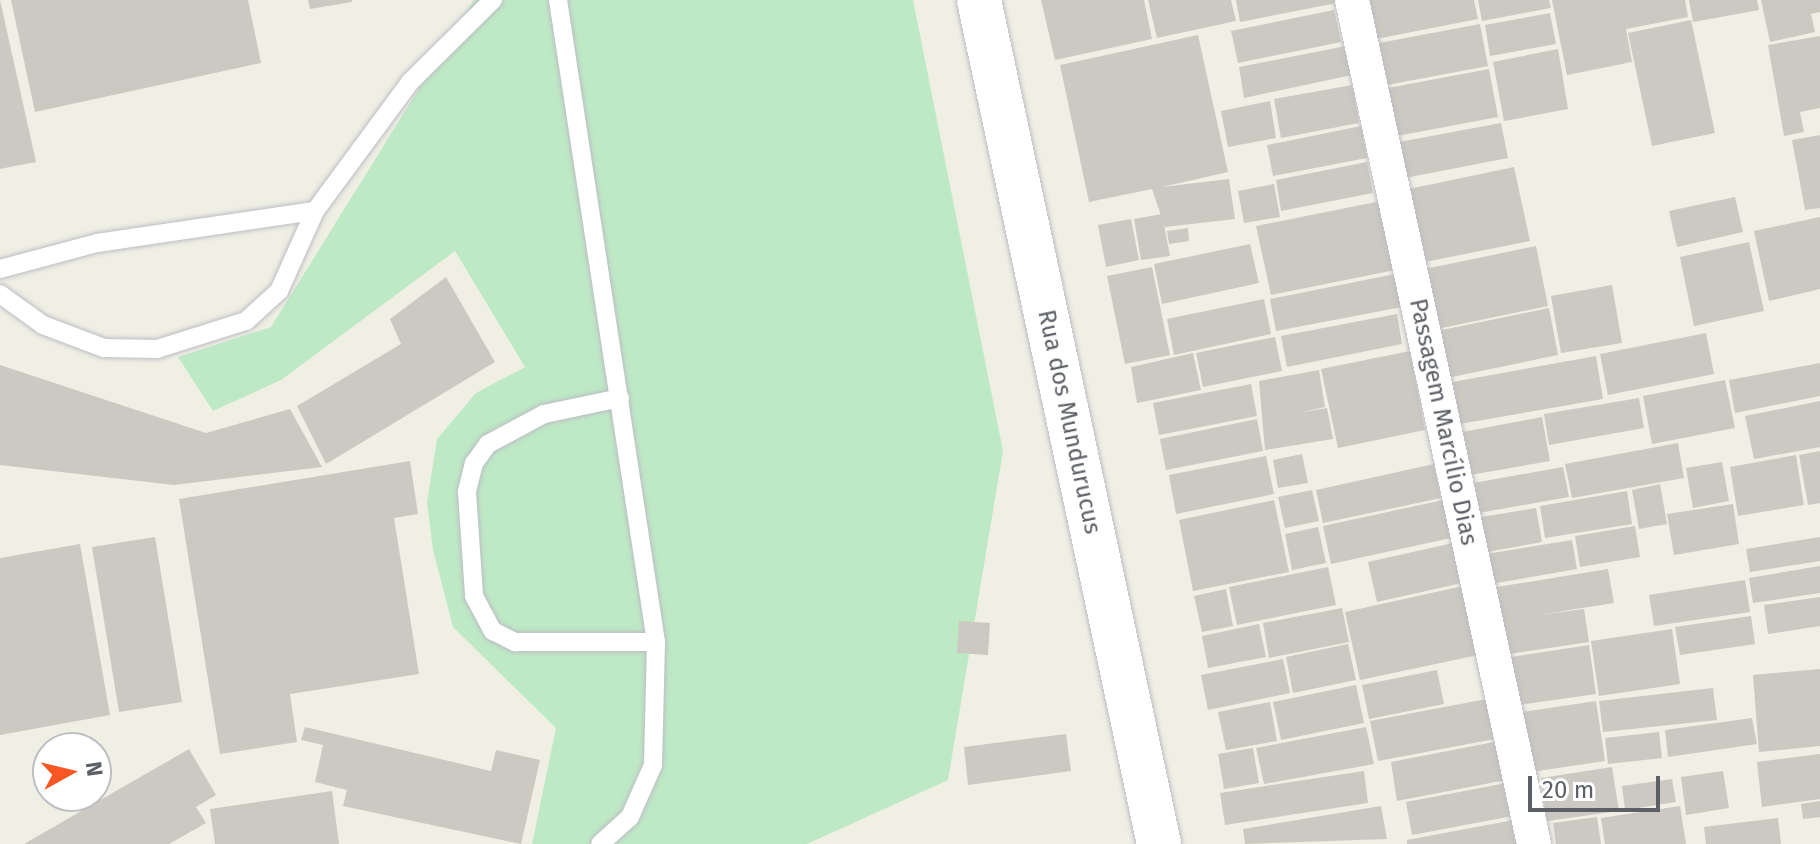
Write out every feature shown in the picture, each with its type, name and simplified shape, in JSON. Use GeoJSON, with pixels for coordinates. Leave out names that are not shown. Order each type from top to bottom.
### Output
{"type":"FeatureCollection","features":[{"type":"Feature","properties":{"kind":"street","name":"Rua dos Mundurucus"},"geometry":{"type":"LineString","coordinates":[[979,0],[1159,844]]}},
{"type":"Feature","properties":{"kind":"street","name":"Passagem Marcílio Dias"},"geometry":{"type":"LineString","coordinates":[[1352,0],[1534,844]]}},
{"type":"Feature","properties":{"kind":"lane"},"geometry":{"type":"LineString","coordinates":[[0,294],[43,325],[104,348],[157,349],[246,321],[279,291],[315,211],[410,82],[493,0]]}},
{"type":"Feature","properties":{"kind":"lane"},"geometry":{"type":"LineString","coordinates":[[558,0],[656,642],[653,765],[630,817],[600,844]]}},
{"type":"Feature","properties":{"kind":"lane"},"geometry":{"type":"LineString","coordinates":[[0,269],[97,243],[315,211]]}},
{"type":"Feature","properties":{"kind":"lane"},"geometry":{"type":"LineString","coordinates":[[620,398],[544,414],[488,444],[474,463],[467,492],[474,596],[493,631],[515,642],[656,642]]}},
{"type":"Feature","properties":{"kind":"green space"},"geometry":{"type":"Polygon","coordinates":[[[474,0],[913,0],[1003,451],[948,780],[807,844],[532,844],[556,728],[453,627],[433,550],[427,502],[437,439],[476,393],[525,367],[455,251],[281,380],[213,411],[178,357],[271,327],[474,0]]]}},
{"type":"Feature","properties":{"kind":"building"},"geometry":{"type":"Polygon","coordinates":[[[0,0],[36,162],[0,169],[0,0]]]}},
{"type":"Feature","properties":{"kind":"building"},"geometry":{"type":"Polygon","coordinates":[[[11,0],[248,0],[261,63],[35,112],[11,0]]]}},
{"type":"Feature","properties":{"kind":"building"},"geometry":{"type":"Polygon","coordinates":[[[308,0],[352,0],[352,2],[310,9],[308,0]]]}},
{"type":"Feature","properties":{"kind":"building"},"geometry":{"type":"Polygon","coordinates":[[[1041,0],[1144,0],[1152,39],[1055,60],[1041,0]]]}},
{"type":"Feature","properties":{"kind":"building"},"geometry":{"type":"Polygon","coordinates":[[[1148,0],[1231,0],[1236,21],[1157,38],[1148,0]]]}},
{"type":"Feature","properties":{"kind":"building"},"geometry":{"type":"Polygon","coordinates":[[[1236,0],[1336,0],[1337,3],[1240,22],[1236,0]]]}},
{"type":"Feature","properties":{"kind":"building"},"geometry":{"type":"Polygon","coordinates":[[[1368,0],[1474,0],[1478,19],[1376,39],[1368,0]]]}},
{"type":"Feature","properties":{"kind":"building"},"geometry":{"type":"Polygon","coordinates":[[[1478,0],[1549,0],[1551,8],[1482,21],[1478,0]]]}},
{"type":"Feature","properties":{"kind":"building"},"geometry":{"type":"Polygon","coordinates":[[[1552,0],[1685,0],[1688,17],[1626,29],[1632,62],[1567,75],[1552,0]]]}},
{"type":"Feature","properties":{"kind":"building"},"geometry":{"type":"Polygon","coordinates":[[[1689,0],[1757,0],[1759,10],[1693,22],[1689,0]]]}},
{"type":"Feature","properties":{"kind":"building"},"geometry":{"type":"Polygon","coordinates":[[[1761,0],[1820,0],[1820,12],[1811,14],[1815,32],[1770,42],[1761,0]]]}},
{"type":"Feature","properties":{"kind":"building"},"geometry":{"type":"Polygon","coordinates":[[[1334,10],[1341,42],[1238,63],[1231,31],[1334,10]]]}},
{"type":"Feature","properties":{"kind":"building"},"geometry":{"type":"Polygon","coordinates":[[[1550,13],[1556,44],[1490,56],[1485,25],[1550,13]]]}},
{"type":"Feature","properties":{"kind":"building"},"geometry":{"type":"Polygon","coordinates":[[[1691,20],[1715,133],[1652,146],[1628,33],[1691,20]]]}},
{"type":"Feature","properties":{"kind":"building"},"geometry":{"type":"Polygon","coordinates":[[[1480,24],[1488,66],[1387,85],[1379,43],[1480,24]]]}},
{"type":"Feature","properties":{"kind":"building"},"geometry":{"type":"Polygon","coordinates":[[[1198,35],[1228,172],[1162,187],[1229,179],[1235,219],[1165,227],[1152,189],[1089,202],[1060,65],[1198,35]]]}},
{"type":"Feature","properties":{"kind":"building"},"geometry":{"type":"Polygon","coordinates":[[[1820,36],[1820,108],[1800,112],[1804,132],[1784,136],[1768,45],[1820,36]]]}},
{"type":"Feature","properties":{"kind":"building"},"geometry":{"type":"Polygon","coordinates":[[[1346,46],[1352,75],[1244,98],[1239,67],[1346,46]]]}},
{"type":"Feature","properties":{"kind":"building"},"geometry":{"type":"Polygon","coordinates":[[[1558,49],[1568,109],[1504,121],[1493,62],[1558,49]]]}},
{"type":"Feature","properties":{"kind":"building"},"geometry":{"type":"Polygon","coordinates":[[[1489,69],[1498,117],[1397,136],[1388,88],[1489,69]]]}},
{"type":"Feature","properties":{"kind":"building"},"geometry":{"type":"Polygon","coordinates":[[[1352,85],[1359,123],[1281,138],[1274,99],[1352,85]]]}},
{"type":"Feature","properties":{"kind":"building"},"geometry":{"type":"Polygon","coordinates":[[[1270,101],[1276,138],[1228,147],[1221,111],[1270,101]]]}},
{"type":"Feature","properties":{"kind":"building"},"geometry":{"type":"Polygon","coordinates":[[[1501,123],[1508,158],[1405,178],[1399,142],[1501,123]]]}},
{"type":"Feature","properties":{"kind":"building"},"geometry":{"type":"Polygon","coordinates":[[[1361,126],[1367,158],[1273,176],[1267,145],[1361,126]]]}},
{"type":"Feature","properties":{"kind":"building"},"geometry":{"type":"Polygon","coordinates":[[[1820,135],[1820,208],[1805,210],[1792,140],[1820,135]]]}},
{"type":"Feature","properties":{"kind":"building"},"geometry":{"type":"Polygon","coordinates":[[[1367,162],[1373,193],[1281,211],[1276,180],[1367,162]]]}},
{"type":"Feature","properties":{"kind":"building"},"geometry":{"type":"Polygon","coordinates":[[[1514,167],[1530,241],[1425,262],[1409,189],[1514,167]]]}},
{"type":"Feature","properties":{"kind":"building"},"geometry":{"type":"Polygon","coordinates":[[[1274,184],[1280,217],[1244,223],[1238,191],[1274,184]]]}},
{"type":"Feature","properties":{"kind":"building"},"geometry":{"type":"Polygon","coordinates":[[[1735,197],[1743,232],[1677,247],[1669,211],[1735,197]]]}},
{"type":"Feature","properties":{"kind":"building"},"geometry":{"type":"Polygon","coordinates":[[[1381,201],[1395,270],[1271,295],[1256,226],[1381,201]]]}},
{"type":"Feature","properties":{"kind":"building"},"geometry":{"type":"Polygon","coordinates":[[[1162,214],[1170,256],[1141,260],[1134,219],[1162,214]]]}},
{"type":"Feature","properties":{"kind":"building"},"geometry":{"type":"Polygon","coordinates":[[[1820,217],[1820,289],[1769,301],[1754,231],[1820,217]]]}},
{"type":"Feature","properties":{"kind":"building"},"geometry":{"type":"Polygon","coordinates":[[[1131,219],[1139,260],[1106,267],[1098,225],[1131,219]]]}},
{"type":"Feature","properties":{"kind":"building"},"geometry":{"type":"Polygon","coordinates":[[[1188,228],[1189,241],[1169,244],[1167,231],[1188,228]]]}},
{"type":"Feature","properties":{"kind":"building"},"geometry":{"type":"Polygon","coordinates":[[[1749,242],[1764,311],[1694,326],[1680,257],[1749,242]]]}},
{"type":"Feature","properties":{"kind":"building"},"geometry":{"type":"Polygon","coordinates":[[[1250,244],[1259,283],[1162,304],[1154,264],[1250,244]]]}},
{"type":"Feature","properties":{"kind":"building"},"geometry":{"type":"Polygon","coordinates":[[[1536,246],[1548,306],[1437,329],[1425,269],[1536,246]]]}},
{"type":"Feature","properties":{"kind":"building"},"geometry":{"type":"Polygon","coordinates":[[[1152,267],[1170,355],[1125,364],[1107,276],[1152,267]]]}},
{"type":"Feature","properties":{"kind":"building"},"geometry":{"type":"Polygon","coordinates":[[[1395,274],[1402,307],[1276,331],[1270,299],[1395,274]]]}},
{"type":"Feature","properties":{"kind":"building"},"geometry":{"type":"Polygon","coordinates":[[[446,277],[495,362],[326,464],[297,406],[401,344],[390,319],[446,277]]]}},
{"type":"Feature","properties":{"kind":"building"},"geometry":{"type":"Polygon","coordinates":[[[1612,285],[1622,343],[1561,353],[1551,296],[1612,285]]]}},
{"type":"Feature","properties":{"kind":"building"},"geometry":{"type":"Polygon","coordinates":[[[1264,299],[1271,334],[1174,355],[1167,319],[1264,299]]]}},
{"type":"Feature","properties":{"kind":"building"},"geometry":{"type":"Polygon","coordinates":[[[1549,308],[1558,355],[1447,378],[1437,331],[1549,308]]]}},
{"type":"Feature","properties":{"kind":"building"},"geometry":{"type":"Polygon","coordinates":[[[1397,314],[1402,344],[1287,367],[1281,336],[1397,314]]]}},
{"type":"Feature","properties":{"kind":"building"},"geometry":{"type":"Polygon","coordinates":[[[1706,333],[1714,374],[1608,395],[1600,354],[1706,333]]]}},
{"type":"Feature","properties":{"kind":"building"},"geometry":{"type":"Polygon","coordinates":[[[1275,337],[1282,371],[1203,387],[1196,353],[1275,337]]]}},
{"type":"Feature","properties":{"kind":"building"},"geometry":{"type":"Polygon","coordinates":[[[1410,351],[1425,430],[1338,448],[1321,369],[1410,351]]]}},
{"type":"Feature","properties":{"kind":"building"},"geometry":{"type":"Polygon","coordinates":[[[1193,353],[1201,390],[1137,403],[1131,367],[1193,353]]]}},
{"type":"Feature","properties":{"kind":"building"},"geometry":{"type":"Polygon","coordinates":[[[1596,356],[1603,399],[1454,425],[1447,383],[1596,356]]]}},
{"type":"Feature","properties":{"kind":"building"},"geometry":{"type":"Polygon","coordinates":[[[1820,363],[1820,396],[1735,413],[1729,380],[1820,363]]]}},
{"type":"Feature","properties":{"kind":"building"},"geometry":{"type":"Polygon","coordinates":[[[0,365],[206,433],[290,409],[322,467],[174,485],[0,465],[0,365]]]}},
{"type":"Feature","properties":{"kind":"building"},"geometry":{"type":"Polygon","coordinates":[[[1319,370],[1325,407],[1298,413],[1327,408],[1333,439],[1265,450],[1259,381],[1319,370]]]}},
{"type":"Feature","properties":{"kind":"building"},"geometry":{"type":"Polygon","coordinates":[[[1725,380],[1735,428],[1652,444],[1643,396],[1725,380]]]}},
{"type":"Feature","properties":{"kind":"building"},"geometry":{"type":"Polygon","coordinates":[[[1251,384],[1257,416],[1159,435],[1153,403],[1251,384]]]}},
{"type":"Feature","properties":{"kind":"building"},"geometry":{"type":"Polygon","coordinates":[[[1639,398],[1644,428],[1549,445],[1544,414],[1639,398]]]}},
{"type":"Feature","properties":{"kind":"building"},"geometry":{"type":"Polygon","coordinates":[[[1820,401],[1820,447],[1754,459],[1745,416],[1820,401]]]}},
{"type":"Feature","properties":{"kind":"building"},"geometry":{"type":"Polygon","coordinates":[[[1542,417],[1550,461],[1465,476],[1457,433],[1542,417]]]}},
{"type":"Feature","properties":{"kind":"building"},"geometry":{"type":"Polygon","coordinates":[[[1257,419],[1263,451],[1166,470],[1160,439],[1257,419]]]}},
{"type":"Feature","properties":{"kind":"building"},"geometry":{"type":"Polygon","coordinates":[[[1678,443],[1684,478],[1572,498],[1565,464],[1678,443]]]}},
{"type":"Feature","properties":{"kind":"building"},"geometry":{"type":"Polygon","coordinates":[[[1820,451],[1820,503],[1808,505],[1799,455],[1820,451]]]}},
{"type":"Feature","properties":{"kind":"building"},"geometry":{"type":"Polygon","coordinates":[[[1302,454],[1308,483],[1278,488],[1273,460],[1302,454]]]}},
{"type":"Feature","properties":{"kind":"building"},"geometry":{"type":"Polygon","coordinates":[[[1796,455],[1804,505],[1738,516],[1730,467],[1796,455]]]}},
{"type":"Feature","properties":{"kind":"building"},"geometry":{"type":"Polygon","coordinates":[[[1266,456],[1274,494],[1176,514],[1169,475],[1266,456]]]}},
{"type":"Feature","properties":{"kind":"building"},"geometry":{"type":"Polygon","coordinates":[[[410,461],[418,514],[394,518],[419,674],[290,694],[297,742],[220,754],[179,499],[410,461]]]}},
{"type":"Feature","properties":{"kind":"building"},"geometry":{"type":"Polygon","coordinates":[[[1722,462],[1729,501],[1693,508],[1686,468],[1722,462]]]}},
{"type":"Feature","properties":{"kind":"building"},"geometry":{"type":"Polygon","coordinates":[[[1434,464],[1441,498],[1323,523],[1316,490],[1434,464]]]}},
{"type":"Feature","properties":{"kind":"building"},"geometry":{"type":"Polygon","coordinates":[[[1563,467],[1569,497],[1473,514],[1468,484],[1563,467]]]}},
{"type":"Feature","properties":{"kind":"building"},"geometry":{"type":"Polygon","coordinates":[[[1660,484],[1667,524],[1639,529],[1632,490],[1660,484]]]}},
{"type":"Feature","properties":{"kind":"building"},"geometry":{"type":"Polygon","coordinates":[[[1312,490],[1319,521],[1285,528],[1278,497],[1312,490]]]}},
{"type":"Feature","properties":{"kind":"building"},"geometry":{"type":"Polygon","coordinates":[[[1627,491],[1632,524],[1545,538],[1540,506],[1627,491]]]}},
{"type":"Feature","properties":{"kind":"building"},"geometry":{"type":"Polygon","coordinates":[[[1274,500],[1289,572],[1193,591],[1179,520],[1274,500]]]}},
{"type":"Feature","properties":{"kind":"building"},"geometry":{"type":"Polygon","coordinates":[[[1443,500],[1451,538],[1331,564],[1323,526],[1443,500]]]}},
{"type":"Feature","properties":{"kind":"building"},"geometry":{"type":"Polygon","coordinates":[[[1733,504],[1739,544],[1674,555],[1667,514],[1733,504]]]}},
{"type":"Feature","properties":{"kind":"building"},"geometry":{"type":"Polygon","coordinates":[[[1536,508],[1542,542],[1487,552],[1481,517],[1536,508]]]}},
{"type":"Feature","properties":{"kind":"building"},"geometry":{"type":"Polygon","coordinates":[[[1635,526],[1640,557],[1580,567],[1575,536],[1635,526]]]}},
{"type":"Feature","properties":{"kind":"building"},"geometry":{"type":"Polygon","coordinates":[[[1318,527],[1326,563],[1292,570],[1285,534],[1318,527]]]}},
{"type":"Feature","properties":{"kind":"building"},"geometry":{"type":"Polygon","coordinates":[[[155,537],[182,702],[119,712],[92,547],[155,537]]]}},
{"type":"Feature","properties":{"kind":"building"},"geometry":{"type":"Polygon","coordinates":[[[1820,537],[1820,561],[1750,572],[1746,549],[1820,537]]]}},
{"type":"Feature","properties":{"kind":"building"},"geometry":{"type":"Polygon","coordinates":[[[1572,540],[1577,569],[1491,584],[1486,554],[1572,540]]]}},
{"type":"Feature","properties":{"kind":"building"},"geometry":{"type":"Polygon","coordinates":[[[1453,543],[1462,583],[1377,602],[1368,562],[1453,543]]]}},
{"type":"Feature","properties":{"kind":"building"},"geometry":{"type":"Polygon","coordinates":[[[80,544],[110,715],[0,735],[0,558],[80,544]]]}},
{"type":"Feature","properties":{"kind":"building"},"geometry":{"type":"Polygon","coordinates":[[[1820,566],[1820,593],[1753,603],[1749,578],[1820,566]]]}},
{"type":"Feature","properties":{"kind":"building"},"geometry":{"type":"Polygon","coordinates":[[[1328,567],[1336,605],[1237,625],[1229,587],[1328,567]]]}},
{"type":"Feature","properties":{"kind":"building"},"geometry":{"type":"Polygon","coordinates":[[[1608,569],[1614,603],[1538,615],[1584,609],[1589,642],[1510,654],[1491,588],[1608,569]]]}},
{"type":"Feature","properties":{"kind":"building"},"geometry":{"type":"Polygon","coordinates":[[[1745,580],[1750,612],[1654,626],[1649,595],[1745,580]]]}},
{"type":"Feature","properties":{"kind":"building"},"geometry":{"type":"Polygon","coordinates":[[[1463,586],[1478,655],[1360,680],[1345,612],[1463,586]]]}},
{"type":"Feature","properties":{"kind":"building"},"geometry":{"type":"Polygon","coordinates":[[[1226,589],[1233,626],[1202,632],[1194,596],[1226,589]]]}},
{"type":"Feature","properties":{"kind":"building"},"geometry":{"type":"Polygon","coordinates":[[[1820,597],[1820,626],[1768,634],[1764,605],[1820,597]]]}},
{"type":"Feature","properties":{"kind":"building"},"geometry":{"type":"Polygon","coordinates":[[[1342,608],[1349,642],[1269,658],[1263,623],[1342,608]]]}},
{"type":"Feature","properties":{"kind":"building"},"geometry":{"type":"Polygon","coordinates":[[[1751,616],[1755,644],[1680,655],[1675,627],[1751,616]]]}},
{"type":"Feature","properties":{"kind":"building"},"geometry":{"type":"Polygon","coordinates":[[[959,621],[990,623],[988,655],[957,653],[959,621]]]}},
{"type":"Feature","properties":{"kind":"building"},"geometry":{"type":"Polygon","coordinates":[[[1259,624],[1266,657],[1208,668],[1202,636],[1259,624]]]}},
{"type":"Feature","properties":{"kind":"building"},"geometry":{"type":"Polygon","coordinates":[[[1672,629],[1680,684],[1599,696],[1591,641],[1672,629]]]}},
{"type":"Feature","properties":{"kind":"building"},"geometry":{"type":"Polygon","coordinates":[[[1348,644],[1356,680],[1293,693],[1286,657],[1348,644]]]}},
{"type":"Feature","properties":{"kind":"building"},"geometry":{"type":"Polygon","coordinates":[[[1589,645],[1596,694],[1519,705],[1511,657],[1589,645]]]}},
{"type":"Feature","properties":{"kind":"building"},"geometry":{"type":"Polygon","coordinates":[[[1283,659],[1290,693],[1208,710],[1201,675],[1283,659]]]}},
{"type":"Feature","properties":{"kind":"building"},"geometry":{"type":"Polygon","coordinates":[[[1820,669],[1820,746],[1759,752],[1753,675],[1820,669]]]}},
{"type":"Feature","properties":{"kind":"building"},"geometry":{"type":"Polygon","coordinates":[[[1437,670],[1444,704],[1369,719],[1362,685],[1437,670]]]}},
{"type":"Feature","properties":{"kind":"building"},"geometry":{"type":"Polygon","coordinates":[[[1356,685],[1364,723],[1281,740],[1273,702],[1356,685]]]}},
{"type":"Feature","properties":{"kind":"building"},"geometry":{"type":"Polygon","coordinates":[[[1713,688],[1717,720],[1603,732],[1599,701],[1713,688]]]}},
{"type":"Feature","properties":{"kind":"building"},"geometry":{"type":"Polygon","coordinates":[[[1487,699],[1495,739],[1378,761],[1370,721],[1487,699]]]}},
{"type":"Feature","properties":{"kind":"building"},"geometry":{"type":"Polygon","coordinates":[[[1596,701],[1605,761],[1531,772],[1522,712],[1596,701]]]}},
{"type":"Feature","properties":{"kind":"building"},"geometry":{"type":"Polygon","coordinates":[[[1270,702],[1277,741],[1226,750],[1218,712],[1270,702]]]}},
{"type":"Feature","properties":{"kind":"building"},"geometry":{"type":"Polygon","coordinates":[[[1752,718],[1757,744],[1668,757],[1665,730],[1752,718]]]}},
{"type":"Feature","properties":{"kind":"building"},"geometry":{"type":"Polygon","coordinates":[[[305,727],[491,771],[496,750],[540,760],[521,844],[343,806],[347,790],[315,782],[323,745],[301,740],[305,727]]]}},
{"type":"Feature","properties":{"kind":"building"},"geometry":{"type":"Polygon","coordinates":[[[1366,727],[1374,764],[1264,784],[1256,748],[1366,727]]]}},
{"type":"Feature","properties":{"kind":"building"},"geometry":{"type":"Polygon","coordinates":[[[1659,732],[1662,758],[1608,764],[1605,738],[1659,732]]]}},
{"type":"Feature","properties":{"kind":"building"},"geometry":{"type":"Polygon","coordinates":[[[1066,734],[1071,771],[968,785],[964,747],[1066,734]]]}},
{"type":"Feature","properties":{"kind":"building"},"geometry":{"type":"Polygon","coordinates":[[[1499,741],[1506,780],[1397,801],[1391,762],[1499,741]]]}},
{"type":"Feature","properties":{"kind":"building"},"geometry":{"type":"Polygon","coordinates":[[[1253,748],[1259,783],[1224,789],[1218,754],[1253,748]]]}},
{"type":"Feature","properties":{"kind":"building"},"geometry":{"type":"Polygon","coordinates":[[[189,749],[216,795],[196,807],[206,823],[169,844],[24,844],[80,812],[112,812],[112,793],[189,749]]]}},
{"type":"Feature","properties":{"kind":"building"},"geometry":{"type":"Polygon","coordinates":[[[1820,754],[1820,799],[1762,807],[1757,762],[1820,754]]]}},
{"type":"Feature","properties":{"kind":"building"},"geometry":{"type":"Polygon","coordinates":[[[1612,767],[1619,811],[1547,821],[1541,778],[1612,767]]]}},
{"type":"Feature","properties":{"kind":"building"},"geometry":{"type":"Polygon","coordinates":[[[1364,771],[1368,803],[1225,825],[1220,793],[1364,771]]]}},
{"type":"Feature","properties":{"kind":"building"},"geometry":{"type":"Polygon","coordinates":[[[1723,771],[1729,808],[1686,815],[1681,777],[1723,771]]]}},
{"type":"Feature","properties":{"kind":"building"},"geometry":{"type":"Polygon","coordinates":[[[1672,779],[1676,802],[1625,810],[1622,786],[1672,779]]]}},
{"type":"Feature","properties":{"kind":"building"},"geometry":{"type":"Polygon","coordinates":[[[1512,782],[1518,815],[1412,835],[1406,802],[1512,782]]]}},
{"type":"Feature","properties":{"kind":"building"},"geometry":{"type":"Polygon","coordinates":[[[332,791],[339,844],[215,844],[210,809],[332,791]]]}},
{"type":"Feature","properties":{"kind":"building"},"geometry":{"type":"Polygon","coordinates":[[[1820,801],[1820,817],[1803,819],[1801,804],[1820,801]]]}},
{"type":"Feature","properties":{"kind":"building"},"geometry":{"type":"Polygon","coordinates":[[[1381,806],[1387,839],[1245,844],[1243,829],[1381,806]]]}},
{"type":"Feature","properties":{"kind":"building"},"geometry":{"type":"Polygon","coordinates":[[[1680,806],[1686,844],[1605,844],[1601,818],[1680,806]]]}},
{"type":"Feature","properties":{"kind":"building"},"geometry":{"type":"Polygon","coordinates":[[[1597,817],[1601,844],[1556,844],[1553,823],[1597,817]]]}},
{"type":"Feature","properties":{"kind":"building"},"geometry":{"type":"Polygon","coordinates":[[[1778,818],[1781,844],[1706,844],[1704,827],[1778,818]]]}},
{"type":"Feature","properties":{"kind":"building"},"geometry":{"type":"Polygon","coordinates":[[[1519,819],[1524,844],[1407,844],[1407,840],[1519,819]]]}}]}
